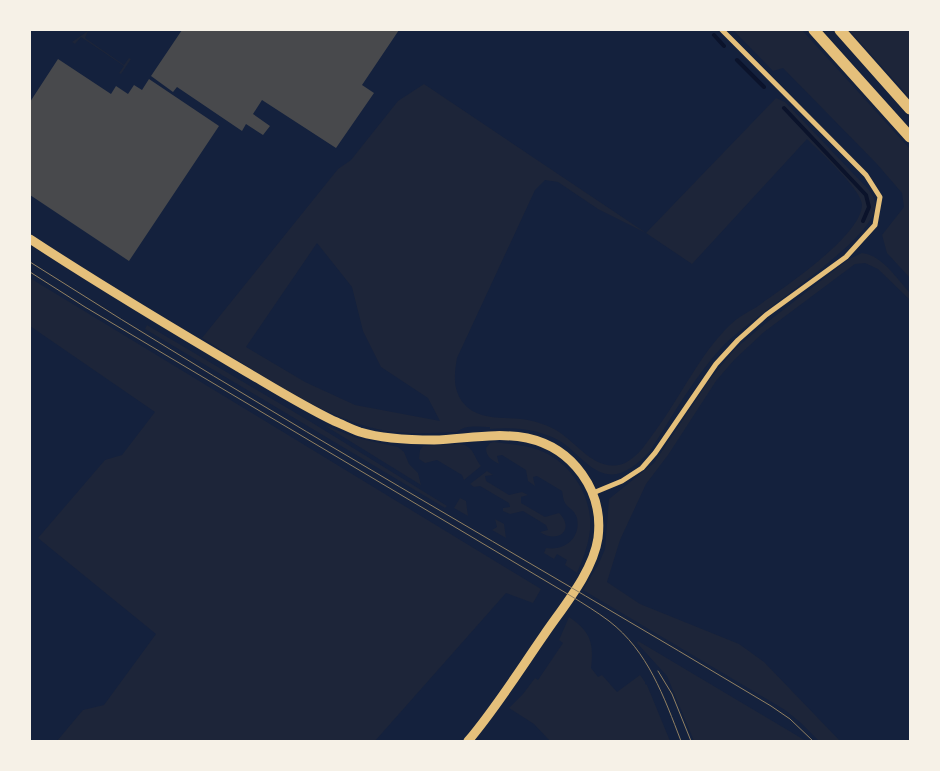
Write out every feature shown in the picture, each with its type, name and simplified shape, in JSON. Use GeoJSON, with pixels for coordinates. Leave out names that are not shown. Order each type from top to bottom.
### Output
{"type":"FeatureCollection","features":[{"type":"Feature","properties":{"kind":"highway"},"geometry":{"type":"LineString","coordinates":[[814,30],[910,137]]}},
{"type":"Feature","properties":{"kind":"highway"},"geometry":{"type":"LineString","coordinates":[[840,30],[910,109]]}},
{"type":"Feature","properties":{"kind":"street"},"geometry":{"type":"LineString","coordinates":[[593,493],[622,481],[642,468],[655,453],[716,364],[738,340],[766,316],[846,257],[875,225],[880,197],[866,175],[722,30]]}},
{"type":"Feature","properties":{"kind":"street"},"geometry":{"type":"LineString","coordinates":[[30,239],[261,380],[314,411],[358,432],[380,436],[434,440],[503,436],[528,438],[565,455],[580,470],[593,493],[598,517],[598,539],[591,560],[580,582],[563,608],[486,720],[468,741]]}},
{"type":"Feature","properties":{"kind":"shaded area"},"geometry":{"type":"Polygon","coordinates":[[[733,30],[802,30],[910,149],[910,278],[887,253],[882,235],[904,207],[902,193],[877,164],[783,68],[773,71],[733,30]]]}},
{"type":"Feature","properties":{"kind":"shaded area"},"geometry":{"type":"Polygon","coordinates":[[[849,30],[910,30],[910,98],[849,30]]]}},
{"type":"Feature","properties":{"kind":"shaded area"},"geometry":{"type":"Polygon","coordinates":[[[88,31],[85,38],[124,65],[129,58],[131,59],[121,74],[119,73],[124,66],[81,37],[75,44],[72,42],[88,31]]]}},
{"type":"Feature","properties":{"kind":"shaded area"},"geometry":{"type":"Polygon","coordinates":[[[424,84],[646,233],[776,98],[785,102],[869,190],[874,199],[875,208],[868,223],[853,241],[832,260],[722,347],[693,384],[650,451],[627,470],[611,474],[603,473],[594,469],[558,440],[542,433],[525,430],[508,428],[490,429],[490,427],[473,426],[457,432],[417,433],[377,429],[354,422],[309,402],[202,338],[338,169],[351,160],[398,101],[424,84]],[[807,139],[692,264],[646,233],[598,209],[558,182],[545,180],[535,190],[457,358],[455,384],[462,402],[479,414],[533,421],[554,429],[595,461],[614,465],[625,463],[639,453],[646,444],[719,336],[736,320],[800,276],[834,247],[858,218],[862,205],[860,198],[848,181],[807,139]],[[317,243],[246,347],[305,382],[355,405],[440,421],[428,398],[381,367],[363,331],[352,287],[317,243]]]}},
{"type":"Feature","properties":{"kind":"shaded area"},"geometry":{"type":"Polygon","coordinates":[[[862,253],[876,258],[889,268],[910,293],[910,300],[878,269],[865,263],[855,264],[764,332],[734,360],[716,381],[668,455],[646,484],[620,540],[607,582],[640,604],[739,644],[764,662],[840,741],[819,741],[785,710],[583,590],[605,549],[609,499],[654,463],[710,379],[735,349],[849,259],[862,253]]]}},
{"type":"Feature","properties":{"kind":"shaded area"},"geometry":{"type":"Polygon","coordinates":[[[30,278],[541,589],[533,603],[506,593],[375,741],[57,741],[83,710],[104,705],[156,634],[38,538],[105,460],[122,455],[155,412],[30,326],[30,278]]]}},
{"type":"Feature","properties":{"kind":"shaded area"},"geometry":{"type":"Polygon","coordinates":[[[147,325],[311,422],[447,506],[445,508],[145,329],[147,325]]]}},
{"type":"Feature","properties":{"kind":"shaded area"},"geometry":{"type":"Polygon","coordinates":[[[324,425],[357,438],[398,447],[404,452],[409,464],[418,473],[421,485],[324,425]]]}},
{"type":"Feature","properties":{"kind":"shaded area"},"geometry":{"type":"Polygon","coordinates":[[[490,443],[528,447],[551,456],[572,474],[579,485],[589,510],[590,523],[587,546],[577,573],[565,565],[567,560],[557,554],[554,559],[544,553],[546,548],[559,547],[570,542],[577,532],[577,518],[565,503],[562,491],[537,476],[533,477],[535,486],[528,481],[526,470],[502,455],[497,456],[499,464],[492,460],[487,454],[486,448],[490,443]]]}},
{"type":"Feature","properties":{"kind":"shaded area"},"geometry":{"type":"Polygon","coordinates":[[[460,444],[471,449],[481,466],[464,480],[462,475],[437,460],[425,463],[419,459],[420,450],[423,446],[460,444]]]}},
{"type":"Feature","properties":{"kind":"shaded area"},"geometry":{"type":"Polygon","coordinates":[[[487,471],[493,475],[485,476],[486,481],[509,495],[522,492],[528,495],[521,497],[521,503],[545,517],[559,513],[564,519],[565,530],[558,536],[546,535],[540,532],[548,530],[546,525],[523,511],[510,514],[503,511],[503,508],[510,507],[509,503],[480,486],[474,487],[470,484],[487,471]]]}},
{"type":"Feature","properties":{"kind":"shaded area"},"geometry":{"type":"Polygon","coordinates":[[[460,498],[466,501],[468,516],[454,508],[460,498]]]}},
{"type":"Feature","properties":{"kind":"shaded area"},"geometry":{"type":"Polygon","coordinates":[[[495,519],[504,524],[506,538],[492,530],[497,527],[495,519]]]}},
{"type":"Feature","properties":{"kind":"shaded area"},"geometry":{"type":"Polygon","coordinates":[[[569,617],[582,628],[589,639],[592,652],[591,668],[598,677],[602,675],[617,692],[640,675],[647,685],[670,741],[550,741],[534,724],[509,708],[535,678],[538,680],[563,643],[559,640],[569,617]]]}},
{"type":"Feature","properties":{"kind":"shaded area"},"geometry":{"type":"Polygon","coordinates":[[[638,641],[806,741],[694,741],[667,676],[637,643],[638,641]]]}},
{"type":"Feature","properties":{"kind":"building"},"geometry":{"type":"Polygon","coordinates":[[[182,30],[399,30],[362,85],[374,93],[336,148],[262,100],[253,114],[270,126],[263,135],[246,124],[242,131],[177,87],[173,92],[151,76],[182,30]]]}},
{"type":"Feature","properties":{"kind":"building"},"geometry":{"type":"Polygon","coordinates":[[[58,59],[111,94],[116,86],[128,94],[134,85],[142,90],[149,79],[219,126],[129,261],[30,195],[30,102],[58,59]]]}},
{"type":"Feature","properties":{"kind":"waterway"},"geometry":{"type":"LineString","coordinates":[[714,35],[724,46]]}},
{"type":"Feature","properties":{"kind":"waterway"},"geometry":{"type":"LineString","coordinates":[[737,60],[764,87]]}},
{"type":"Feature","properties":{"kind":"waterway"},"geometry":{"type":"LineString","coordinates":[[784,108],[866,195],[869,207],[863,221]]}},
{"type":"Feature","properties":{"kind":"tram line"},"geometry":{"type":"LineString","coordinates":[[30,262],[306,432],[771,706],[790,719],[813,741]]}},
{"type":"Feature","properties":{"kind":"tram line"},"geometry":{"type":"LineString","coordinates":[[30,272],[85,307],[571,596],[609,621],[623,633],[644,661],[661,692],[681,741]]}},
{"type":"Feature","properties":{"kind":"tram line"},"geometry":{"type":"LineString","coordinates":[[658,671],[672,694],[691,741]]}}]}
